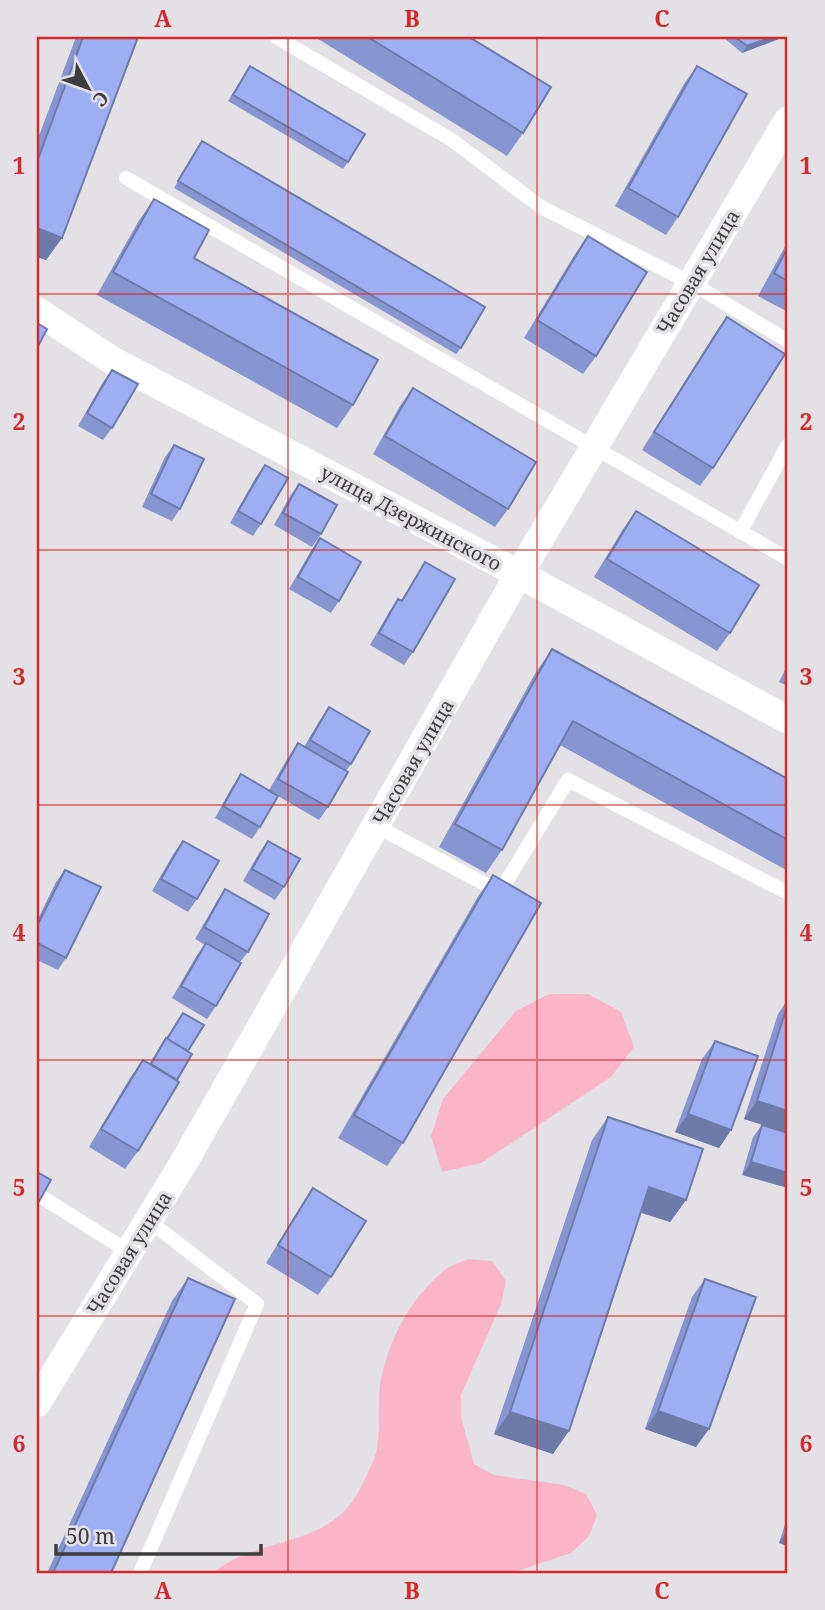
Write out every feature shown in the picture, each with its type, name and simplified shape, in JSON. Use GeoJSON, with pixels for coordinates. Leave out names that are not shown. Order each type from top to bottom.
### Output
{"type":"FeatureCollection","features":[{"type":"Feature","properties":{"kind":"street","name":"Часовая улица"},"geometry":{"type":"LineString","coordinates":[[37,1403],[149,1221],[519,574],[788,120]]}},
{"type":"Feature","properties":{"kind":"street","name":"улица Дзержинского"},"geometry":{"type":"LineString","coordinates":[[37,311],[113,361],[519,574],[788,720]]}},
{"type":"Feature","properties":{"kind":"lane"},"geometry":{"type":"LineString","coordinates":[[276,37],[452,140],[541,207],[691,283],[788,341]]}},
{"type":"Feature","properties":{"kind":"lane"},"geometry":{"type":"LineString","coordinates":[[126,178],[788,559]]}},
{"type":"Feature","properties":{"kind":"lane"},"geometry":{"type":"LineString","coordinates":[[740,531],[788,445]]}},
{"type":"Feature","properties":{"kind":"lane"},"geometry":{"type":"LineString","coordinates":[[376,826],[500,892],[568,780],[788,893]]}},
{"type":"Feature","properties":{"kind":"lane"},"geometry":{"type":"LineString","coordinates":[[37,1195],[129,1252]]}},
{"type":"Feature","properties":{"kind":"lane"},"geometry":{"type":"LineString","coordinates":[[140,1573],[257,1304],[149,1221]]}},
{"type":"Feature","properties":{"kind":"shaded area"},"geometry":{"type":"Polygon","coordinates":[[[549,994],[588,994],[621,1012],[634,1047],[611,1077],[481,1163],[442,1172],[431,1136],[443,1099],[516,1011],[549,994]]]}},
{"type":"Feature","properties":{"kind":"shaded area"},"geometry":{"type":"Polygon","coordinates":[[[469,1259],[492,1261],[506,1281],[501,1304],[461,1395],[461,1417],[474,1464],[494,1475],[564,1485],[586,1494],[597,1515],[589,1536],[571,1553],[511,1573],[213,1573],[247,1554],[322,1528],[338,1517],[352,1502],[376,1453],[381,1379],[396,1333],[412,1305],[433,1281],[447,1268],[469,1259]]]}},
{"type":"Feature","properties":{"kind":"building"},"geometry":{"type":"Polygon","coordinates":[[[83,37],[138,37],[62,238],[37,228],[37,162],[83,37]]]}},
{"type":"Feature","properties":{"kind":"building"},"geometry":{"type":"Polygon","coordinates":[[[368,37],[469,37],[551,87],[523,133],[368,37]]]}},
{"type":"Feature","properties":{"kind":"building"},"geometry":{"type":"Polygon","coordinates":[[[735,37],[772,37],[747,46],[735,37]]]}},
{"type":"Feature","properties":{"kind":"building"},"geometry":{"type":"Polygon","coordinates":[[[250,66],[365,134],[348,162],[233,95],[250,66]]]}},
{"type":"Feature","properties":{"kind":"building"},"geometry":{"type":"Polygon","coordinates":[[[697,66],[747,94],[678,217],[628,188],[697,66]]]}},
{"type":"Feature","properties":{"kind":"building"},"geometry":{"type":"Polygon","coordinates":[[[202,141],[485,307],[461,348],[178,181],[202,141]]]}},
{"type":"Feature","properties":{"kind":"building"},"geometry":{"type":"Polygon","coordinates":[[[154,199],[209,230],[194,258],[378,360],[353,405],[113,272],[154,199]]]}},
{"type":"Feature","properties":{"kind":"building"},"geometry":{"type":"Polygon","coordinates":[[[588,236],[647,272],[596,356],[537,320],[588,236]]]}},
{"type":"Feature","properties":{"kind":"building"},"geometry":{"type":"Polygon","coordinates":[[[788,247],[788,281],[774,273],[788,247]]]}},
{"type":"Feature","properties":{"kind":"building"},"geometry":{"type":"Polygon","coordinates":[[[727,317],[785,354],[713,468],[654,432],[727,317]]]}},
{"type":"Feature","properties":{"kind":"building"},"geometry":{"type":"Polygon","coordinates":[[[37,323],[47,329],[37,348],[37,323]]]}},
{"type":"Feature","properties":{"kind":"building"},"geometry":{"type":"Polygon","coordinates":[[[112,370],[138,384],[112,428],[87,413],[112,370]]]}},
{"type":"Feature","properties":{"kind":"building"},"geometry":{"type":"Polygon","coordinates":[[[413,388],[536,462],[508,509],[385,436],[413,388]]]}},
{"type":"Feature","properties":{"kind":"building"},"geometry":{"type":"Polygon","coordinates":[[[174,445],[204,459],[180,509],[151,494],[174,445]]]}},
{"type":"Feature","properties":{"kind":"building"},"geometry":{"type":"Polygon","coordinates":[[[265,465],[288,478],[261,524],[238,511],[265,465]]]}},
{"type":"Feature","properties":{"kind":"building"},"geometry":{"type":"Polygon","coordinates":[[[299,484],[337,505],[321,534],[283,513],[299,484]]]}},
{"type":"Feature","properties":{"kind":"building"},"geometry":{"type":"Polygon","coordinates":[[[636,511],[759,585],[730,633],[607,559],[636,511]]]}},
{"type":"Feature","properties":{"kind":"building"},"geometry":{"type":"Polygon","coordinates":[[[320,538],[361,562],[339,601],[298,577],[320,538]]]}},
{"type":"Feature","properties":{"kind":"building"},"geometry":{"type":"Polygon","coordinates":[[[425,562],[455,579],[413,652],[379,633],[398,599],[402,601],[425,562]]]}},
{"type":"Feature","properties":{"kind":"building"},"geometry":{"type":"Polygon","coordinates":[[[552,649],[788,779],[788,840],[573,721],[502,850],[455,824],[552,649]]]}},
{"type":"Feature","properties":{"kind":"building"},"geometry":{"type":"Polygon","coordinates":[[[329,707],[370,731],[351,764],[310,740],[329,707]]]}},
{"type":"Feature","properties":{"kind":"building"},"geometry":{"type":"Polygon","coordinates":[[[298,743],[348,772],[328,807],[278,779],[298,743]]]}},
{"type":"Feature","properties":{"kind":"building"},"geometry":{"type":"Polygon","coordinates":[[[241,774],[278,796],[260,827],[223,806],[241,774]]]}},
{"type":"Feature","properties":{"kind":"building"},"geometry":{"type":"Polygon","coordinates":[[[183,841],[219,861],[197,899],[161,879],[183,841]]]}},
{"type":"Feature","properties":{"kind":"building"},"geometry":{"type":"Polygon","coordinates":[[[268,841],[300,859],[284,887],[252,869],[268,841]]]}},
{"type":"Feature","properties":{"kind":"building"},"geometry":{"type":"Polygon","coordinates":[[[65,870],[101,887],[66,958],[37,943],[37,926],[65,870]]]}},
{"type":"Feature","properties":{"kind":"building"},"geometry":{"type":"Polygon","coordinates":[[[493,875],[541,903],[403,1143],[354,1115],[493,875]]]}},
{"type":"Feature","properties":{"kind":"building"},"geometry":{"type":"Polygon","coordinates":[[[225,889],[269,914],[248,952],[204,927],[225,889]]]}},
{"type":"Feature","properties":{"kind":"building"},"geometry":{"type":"Polygon","coordinates":[[[206,943],[241,963],[216,1006],[181,986],[206,943]]]}},
{"type":"Feature","properties":{"kind":"building"},"geometry":{"type":"Polygon","coordinates":[[[788,1003],[788,1111],[757,1101],[788,1003]]]}},
{"type":"Feature","properties":{"kind":"building"},"geometry":{"type":"Polygon","coordinates":[[[183,1013],[204,1025],[188,1051],[167,1039],[183,1013]]]}},
{"type":"Feature","properties":{"kind":"building"},"geometry":{"type":"Polygon","coordinates":[[[166,1038],[192,1054],[177,1080],[151,1064],[166,1038]]]}},
{"type":"Feature","properties":{"kind":"building"},"geometry":{"type":"Polygon","coordinates":[[[715,1041],[758,1056],[731,1130],[688,1114],[715,1041]]]}},
{"type":"Feature","properties":{"kind":"building"},"geometry":{"type":"Polygon","coordinates":[[[143,1060],[179,1082],[138,1151],[101,1129],[143,1060]]]}},
{"type":"Feature","properties":{"kind":"building"},"geometry":{"type":"Polygon","coordinates":[[[608,1117],[703,1149],[686,1200],[649,1187],[569,1431],[510,1412],[608,1117]]]}},
{"type":"Feature","properties":{"kind":"building"},"geometry":{"type":"Polygon","coordinates":[[[762,1125],[788,1133],[788,1173],[751,1162],[762,1125]]]}},
{"type":"Feature","properties":{"kind":"building"},"geometry":{"type":"Polygon","coordinates":[[[37,1172],[51,1180],[37,1205],[37,1172]]]}},
{"type":"Feature","properties":{"kind":"building"},"geometry":{"type":"Polygon","coordinates":[[[313,1188],[366,1221],[331,1277],[278,1245],[313,1188]]]}},
{"type":"Feature","properties":{"kind":"building"},"geometry":{"type":"Polygon","coordinates":[[[188,1278],[235,1299],[111,1573],[53,1573],[188,1278]]]}},
{"type":"Feature","properties":{"kind":"building"},"geometry":{"type":"Polygon","coordinates":[[[705,1279],[756,1297],[709,1429],[658,1411],[705,1279]]]}}]}
